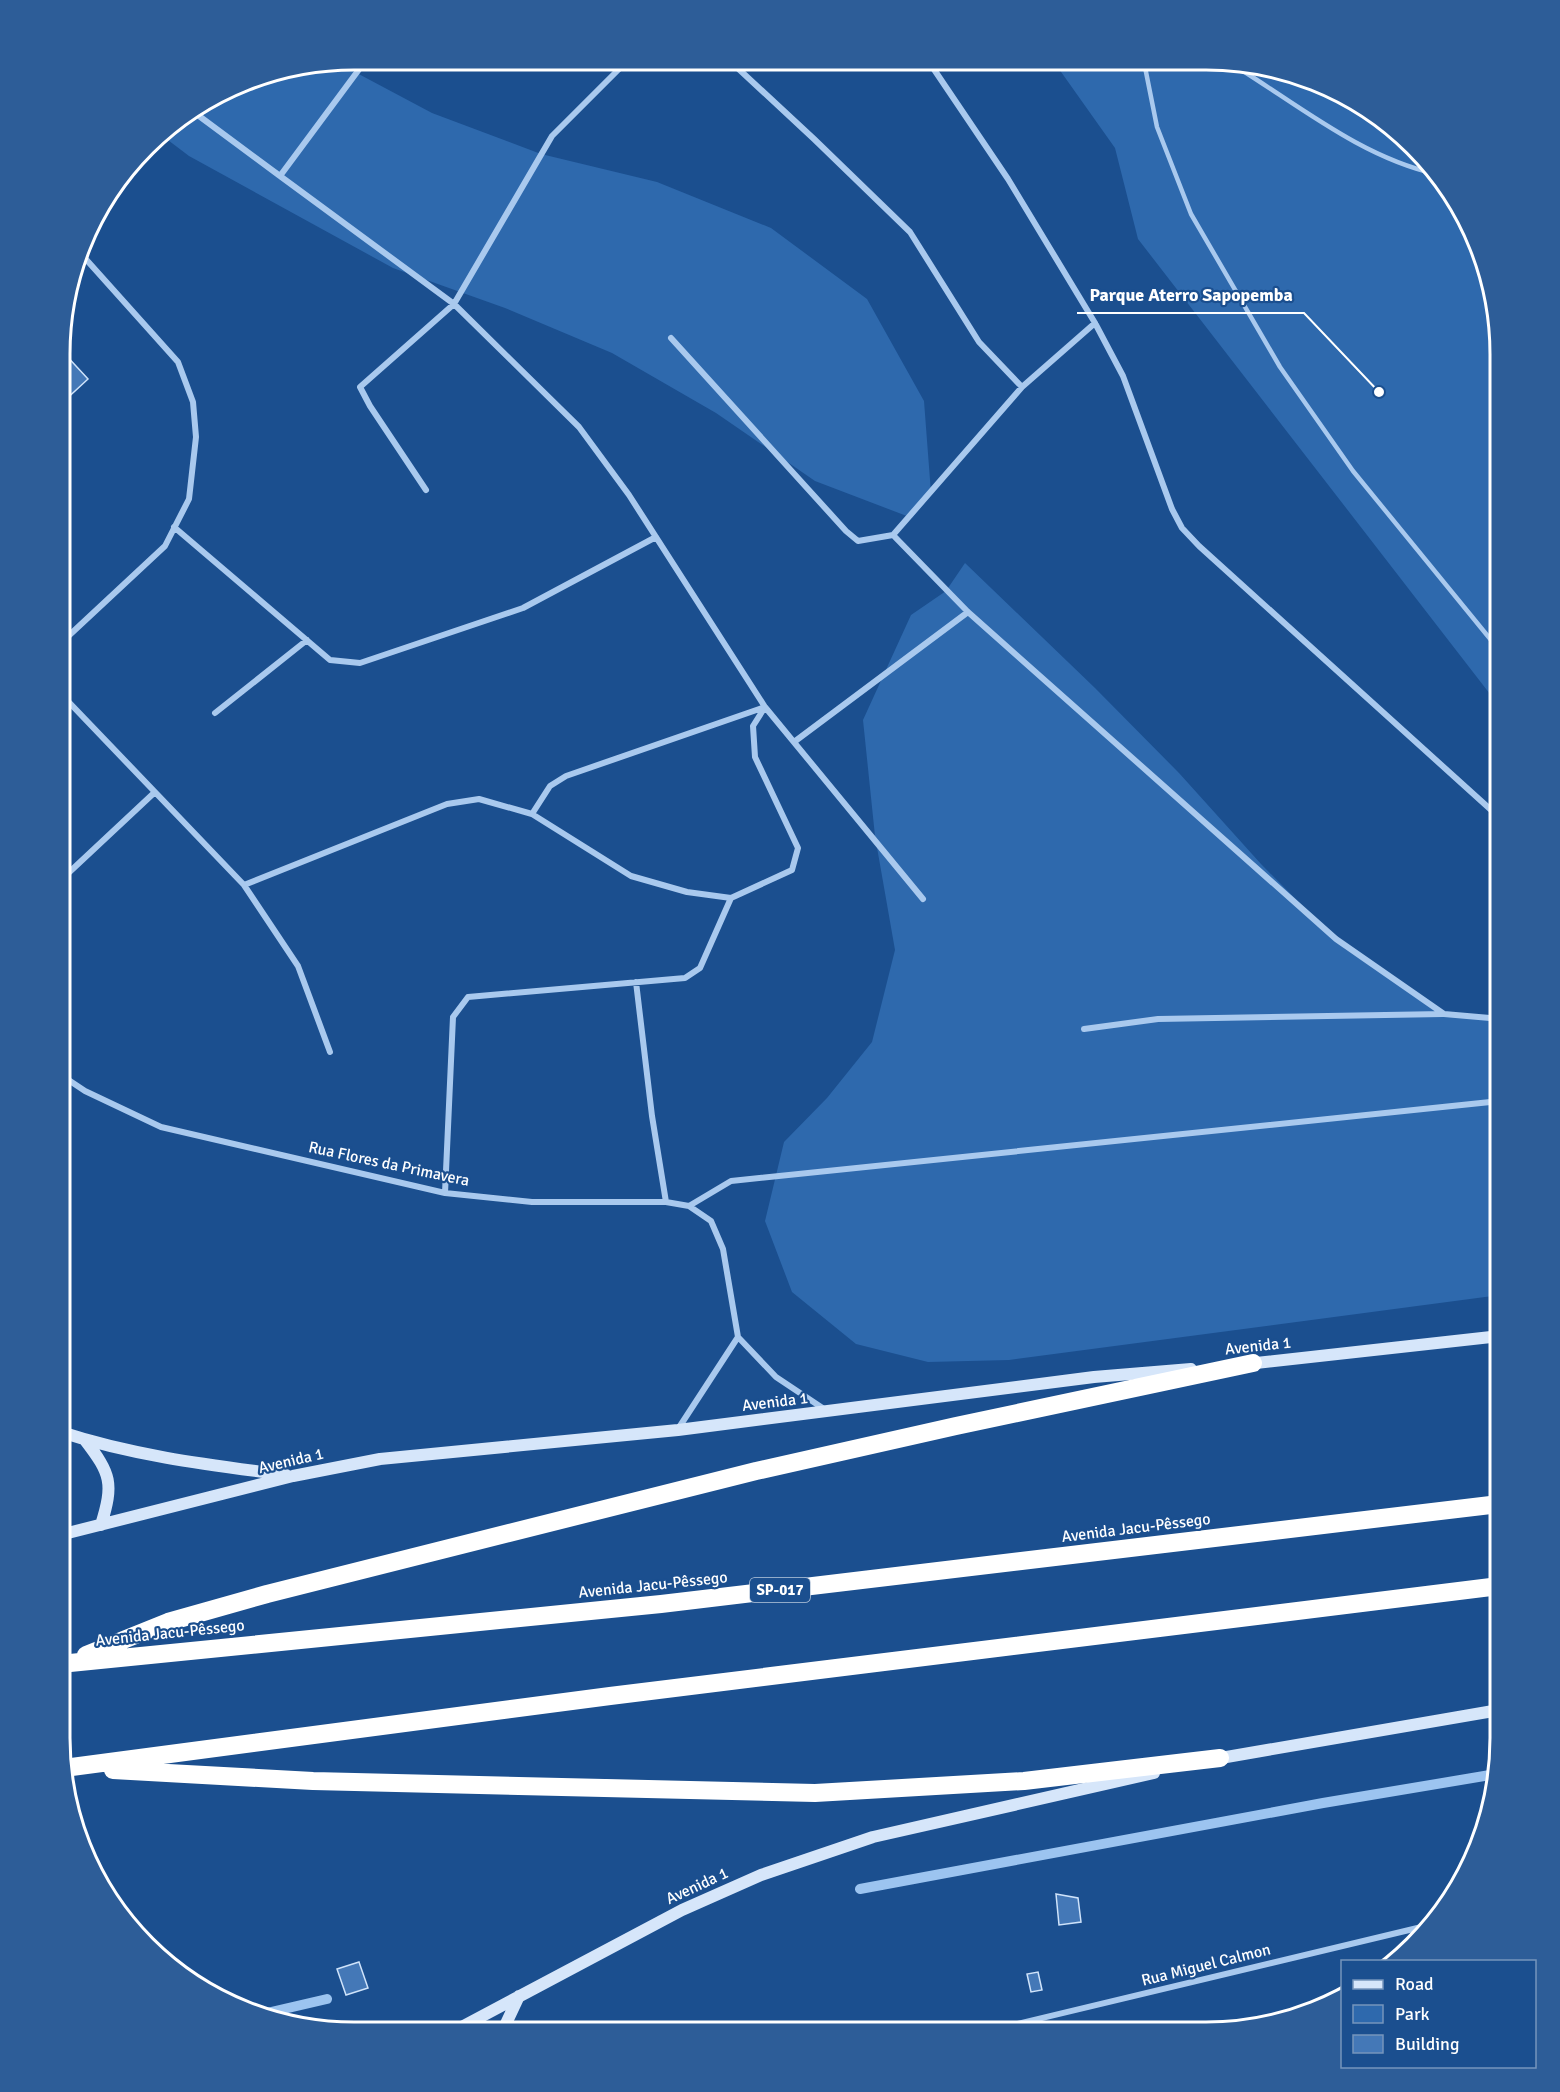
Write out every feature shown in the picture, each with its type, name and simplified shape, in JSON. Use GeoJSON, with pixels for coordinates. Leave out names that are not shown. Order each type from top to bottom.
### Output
{"type":"FeatureCollection","features":[{"type":"Feature","properties":{"kind":"highway"},"geometry":{"type":"LineString","coordinates":[[71,1660],[168,1622],[267,1594],[756,1471],[1253,1363]]}},
{"type":"Feature","properties":{"kind":"highway","name":"Avenida Jacu-Pêssego"},"geometry":{"type":"LineString","coordinates":[[71,1662],[662,1604],[1490,1505]]}},
{"type":"Feature","properties":{"kind":"highway"},"geometry":{"type":"LineString","coordinates":[[72,1767],[622,1695],[1490,1587]]}},
{"type":"Feature","properties":{"kind":"highway"},"geometry":{"type":"LineString","coordinates":[[72,1768],[313,1781],[815,1793],[1024,1781],[1220,1758]]}},
{"type":"Feature","properties":{"kind":"main road","name":"Avenida 1"},"geometry":{"type":"LineString","coordinates":[[71,1532],[293,1476],[380,1459],[678,1430],[1094,1377],[1253,1363],[1490,1337]]}},
{"type":"Feature","properties":{"kind":"main road"},"geometry":{"type":"LineString","coordinates":[[71,1435],[183,1461],[293,1476]]}},
{"type":"Feature","properties":{"kind":"main road"},"geometry":{"type":"LineString","coordinates":[[85,1440],[103,1463],[109,1481],[108,1501],[101,1525]]}},
{"type":"Feature","properties":{"kind":"main road","name":"Avenida 1"},"geometry":{"type":"LineString","coordinates":[[471,2022],[682,1910],[760,1875],[873,1837],[1220,1758],[1490,1712]]}},
{"type":"Feature","properties":{"kind":"main road"},"geometry":{"type":"LineString","coordinates":[[507,2022],[519,1996]]}},
{"type":"Feature","properties":{"kind":"street"},"geometry":{"type":"LineString","coordinates":[[280,176],[359,70]]}},
{"type":"Feature","properties":{"kind":"street"},"geometry":{"type":"LineString","coordinates":[[426,490],[370,406],[360,387],[454,304],[552,135],[618,70]]}},
{"type":"Feature","properties":{"kind":"street"},"geometry":{"type":"LineString","coordinates":[[740,70],[910,232],[979,342],[1022,387]]}},
{"type":"Feature","properties":{"kind":"street"},"geometry":{"type":"LineString","coordinates":[[934,70],[1008,179],[1095,323],[1123,376],[1172,509],[1182,528],[1199,546],[1490,809]]}},
{"type":"Feature","properties":{"kind":"street"},"geometry":{"type":"LineString","coordinates":[[200,116],[454,304],[579,427],[629,495],[765,707],[923,899]]}},
{"type":"Feature","properties":{"kind":"street"},"geometry":{"type":"LineString","coordinates":[[71,634],[165,546],[189,499],[196,437],[193,402],[178,362],[87,260]]}},
{"type":"Feature","properties":{"kind":"street"},"geometry":{"type":"LineString","coordinates":[[671,338],[846,531],[858,541],[893,535],[1022,387],[1095,323]]}},
{"type":"Feature","properties":{"kind":"street"},"geometry":{"type":"LineString","coordinates":[[174,527],[330,660],[360,663],[523,608],[656,537]]}},
{"type":"Feature","properties":{"kind":"street"},"geometry":{"type":"LineString","coordinates":[[893,535],[968,612],[1336,939],[1444,1014]]}},
{"type":"Feature","properties":{"kind":"street"},"geometry":{"type":"LineString","coordinates":[[794,742],[968,612]]}},
{"type":"Feature","properties":{"kind":"street"},"geometry":{"type":"LineString","coordinates":[[215,713],[307,640]]}},
{"type":"Feature","properties":{"kind":"street"},"geometry":{"type":"LineString","coordinates":[[71,704],[244,885],[298,966],[330,1052]]}},
{"type":"Feature","properties":{"kind":"street"},"geometry":{"type":"LineString","coordinates":[[532,814],[550,786],[566,776],[765,707]]}},
{"type":"Feature","properties":{"kind":"street"},"geometry":{"type":"LineString","coordinates":[[244,885],[447,804],[479,799],[532,814],[631,876],[687,892],[731,898],[792,870],[798,848],[755,757],[753,726],[765,707]]}},
{"type":"Feature","properties":{"kind":"street"},"geometry":{"type":"LineString","coordinates":[[71,871],[155,792]]}},
{"type":"Feature","properties":{"kind":"street"},"geometry":{"type":"LineString","coordinates":[[445,1193],[453,1017],[468,997],[685,978],[700,968],[731,898]]}},
{"type":"Feature","properties":{"kind":"street"},"geometry":{"type":"LineString","coordinates":[[636,982],[652,1116],[666,1202]]}},
{"type":"Feature","properties":{"kind":"street"},"geometry":{"type":"LineString","coordinates":[[1084,1029],[1158,1019],[1444,1014],[1490,1018]]}},
{"type":"Feature","properties":{"kind":"street","name":"Rua Flores da Primavera"},"geometry":{"type":"LineString","coordinates":[[71,1082],[85,1091],[161,1127],[445,1193],[532,1202],[666,1202],[688,1206],[711,1221],[723,1249],[738,1336]]}},
{"type":"Feature","properties":{"kind":"street"},"geometry":{"type":"LineString","coordinates":[[688,1206],[731,1181],[1490,1102]]}},
{"type":"Feature","properties":{"kind":"street"},"geometry":{"type":"LineString","coordinates":[[678,1430],[738,1336],[776,1377],[828,1412]]}},
{"type":"Feature","properties":{"kind":"street","name":"Rua Miguel Calmon"},"geometry":{"type":"LineString","coordinates":[[1026,2022],[1416,1928]]}},
{"type":"Feature","properties":{"kind":"lane"},"geometry":{"type":"LineString","coordinates":[[1146,70],[1157,128],[1191,214],[1280,367],[1353,471],[1490,639]]}},
{"type":"Feature","properties":{"kind":"lane"},"geometry":{"type":"LineString","coordinates":[[1247,74],[1358,144],[1422,171]]}},
{"type":"Feature","properties":{"kind":"green space"},"geometry":{"type":"Polygon","coordinates":[[[351,70],[432,113],[541,154],[657,182],[771,228],[867,299],[924,401],[931,493],[912,518],[815,481],[716,413],[612,353],[505,308],[393,268],[189,156],[168,140],[197,118],[229,100],[281,80],[317,73],[351,70]]]}},
{"type":"Feature","properties":{"kind":"green space"},"geometry":{"type":"Polygon","coordinates":[[[1060,70],[1206,70],[1243,73],[1279,80],[1314,92],[1363,118],[1393,141],[1419,167],[1442,197],[1460,229],[1474,263],[1484,299],[1489,336],[1490,694],[1138,239],[1115,148],[1060,70]]]}},
{"type":"Feature","properties":{"kind":"green space"},"geometry":{"type":"Polygon","coordinates":[[[965,563],[1095,688],[1179,773],[1261,864],[1345,949],[1444,1014],[1490,1018],[1490,1296],[1009,1360],[928,1362],[856,1344],[792,1292],[765,1221],[784,1142],[827,1098],[872,1042],[895,950],[875,836],[863,720],[911,615],[946,591],[965,563]]]}},
{"type":"Feature","properties":{"kind":"building"},"geometry":{"type":"Polygon","coordinates":[[[71,361],[88,379],[71,395],[71,361]]]}},
{"type":"Feature","properties":{"kind":"building"},"geometry":{"type":"Polygon","coordinates":[[[1056,1894],[1078,1898],[1081,1922],[1059,1925],[1056,1894]]]}},
{"type":"Feature","properties":{"kind":"building"},"geometry":{"type":"Polygon","coordinates":[[[359,1962],[368,1988],[346,1995],[337,1969],[359,1962]]]}},
{"type":"Feature","properties":{"kind":"building"},"geometry":{"type":"Polygon","coordinates":[[[1038,1972],[1042,1990],[1031,1992],[1027,1974],[1038,1972]]]}},
{"type":"Feature","properties":{"kind":"waterway"},"geometry":{"type":"LineString","coordinates":[[860,1889],[1323,1803],[1487,1776]]}},
{"type":"Feature","properties":{"kind":"waterway"},"geometry":{"type":"LineString","coordinates":[[277,2011],[327,1999]]}},
{"type":"Feature","properties":{"kind":"place","name":"Parque Aterro Sapopemba"},"geometry":{"type":"Point","coordinates":[1379,392]}}]}
